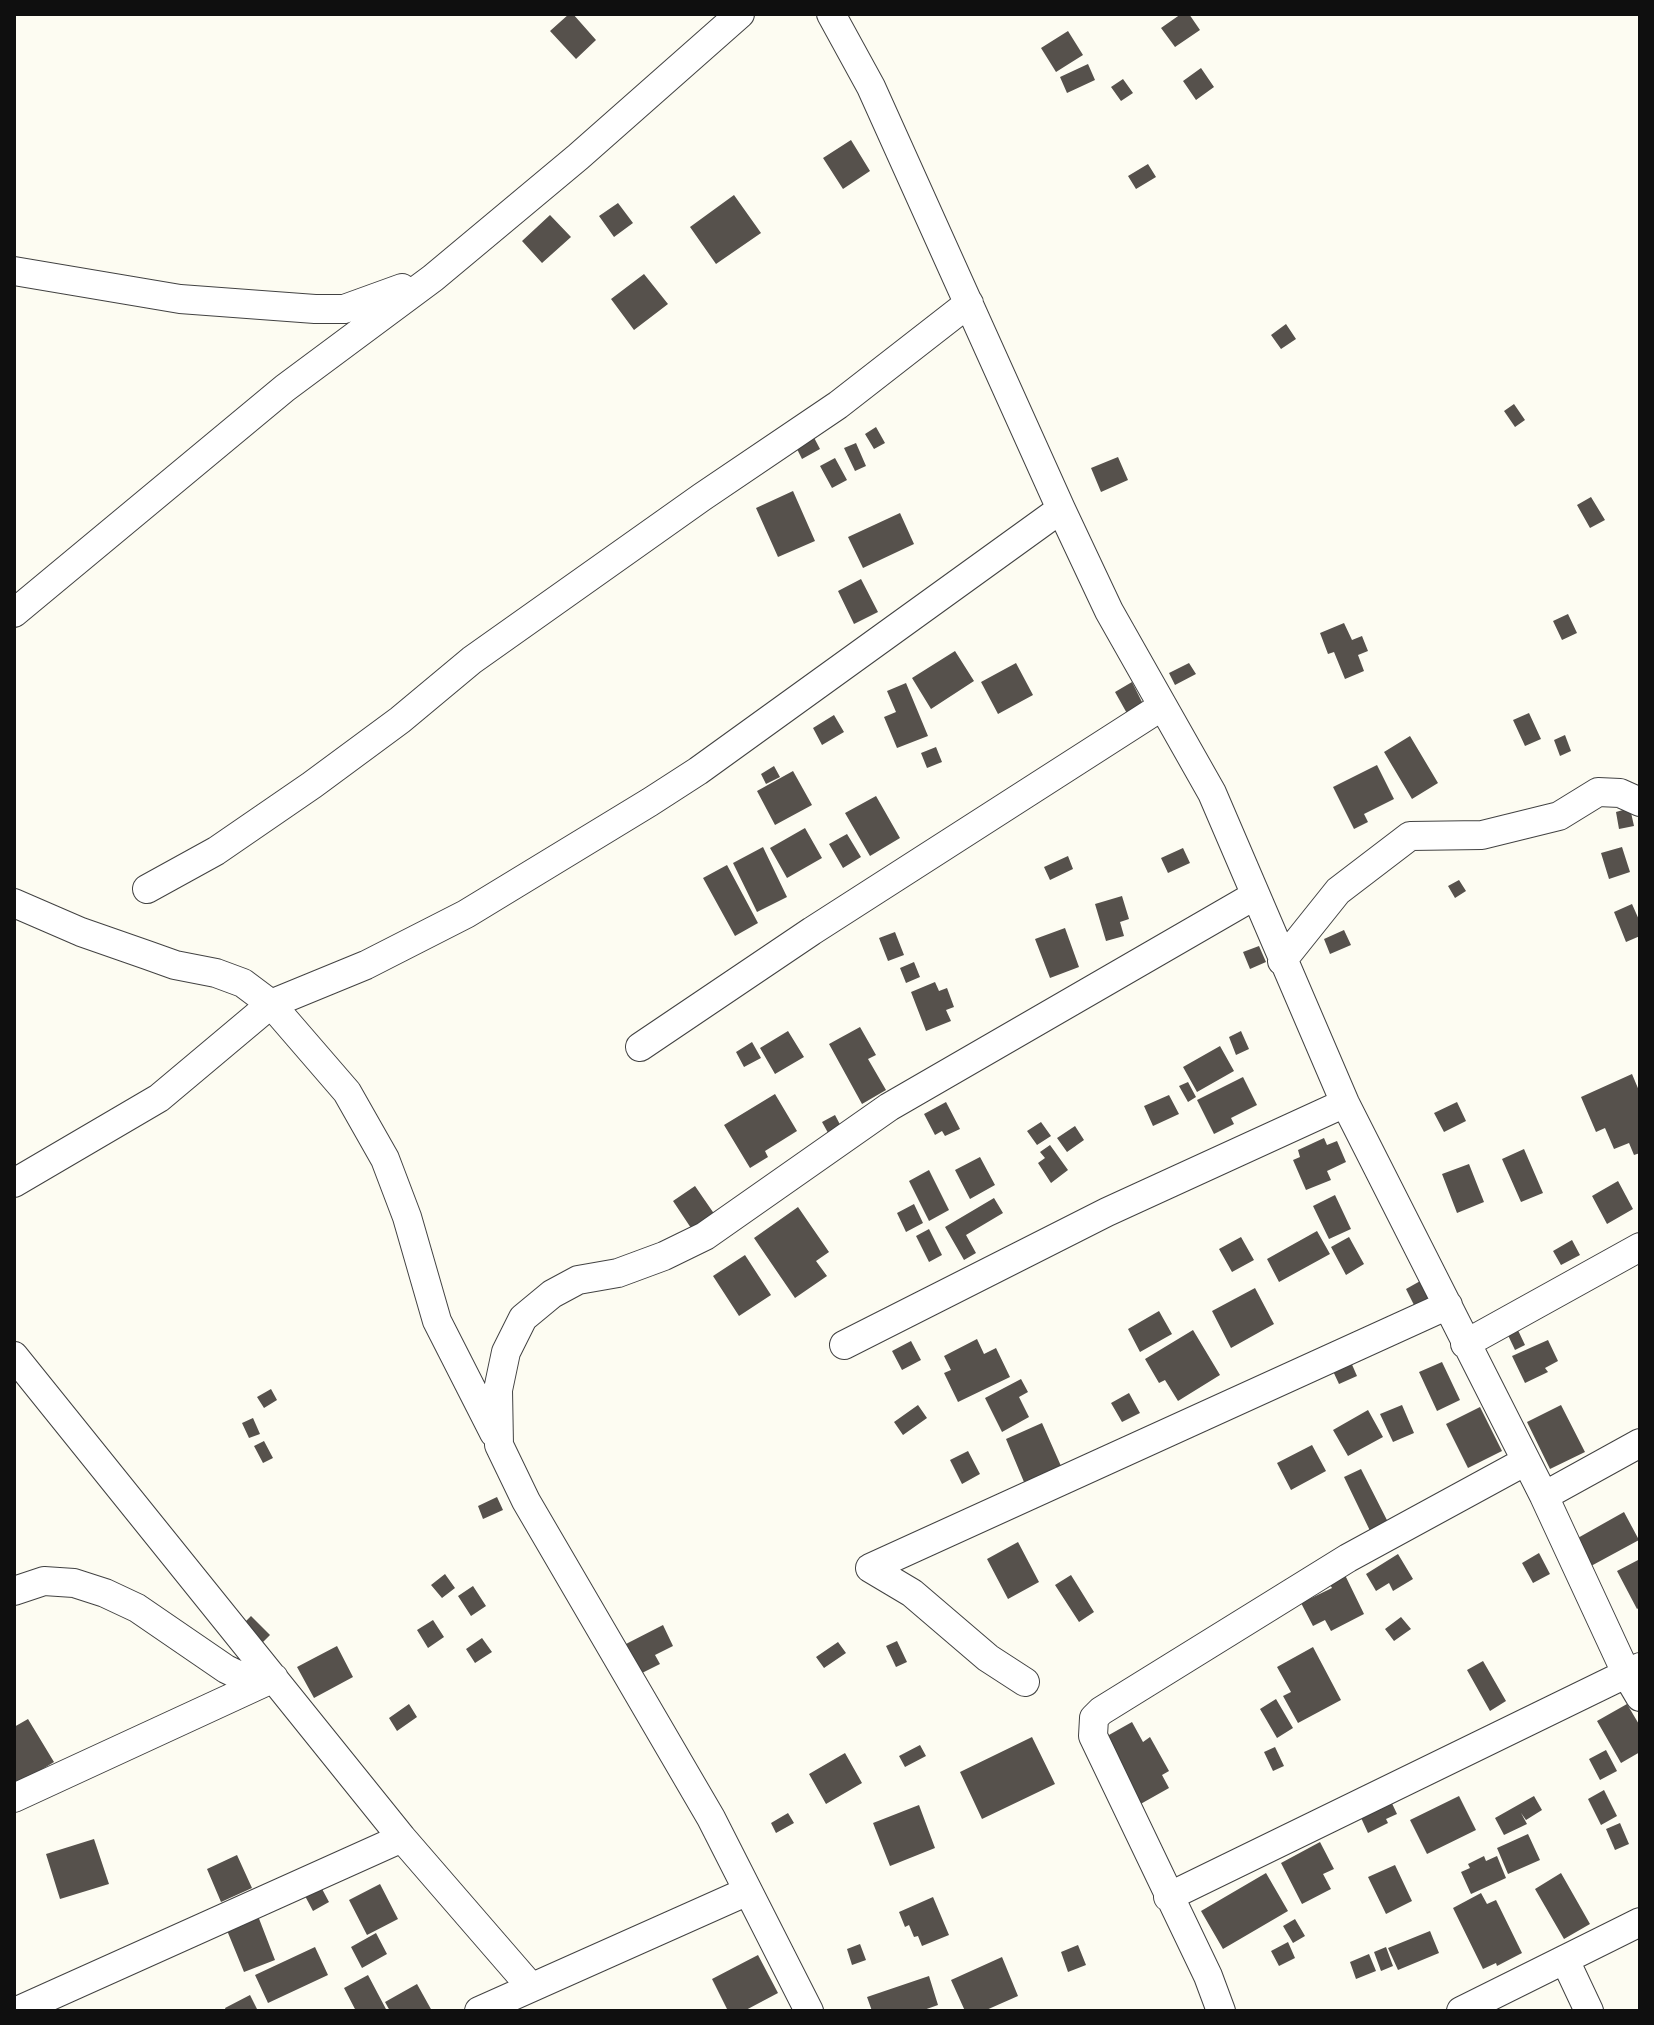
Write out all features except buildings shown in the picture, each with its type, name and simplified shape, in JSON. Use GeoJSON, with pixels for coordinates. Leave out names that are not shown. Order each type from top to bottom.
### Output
{"type":"FeatureCollection","features":[{"type":"Feature","properties":{"kind":"street"},"geometry":{"type":"LineString","coordinates":[[14,613],[285,388],[433,278],[578,157],[740,14]]}},
{"type":"Feature","properties":{"kind":"street"},"geometry":{"type":"LineString","coordinates":[[831,14],[871,87],[1109,611],[1212,793],[1345,1103],[1636,1680],[1168,1897]]}},
{"type":"Feature","properties":{"kind":"street"},"geometry":{"type":"LineString","coordinates":[[14,271],[180,299],[315,309],[344,309],[433,278]]}},
{"type":"Feature","properties":{"kind":"street"},"geometry":{"type":"LineString","coordinates":[[147,889],[216,851],[312,785],[400,720],[472,660],[838,405],[969,303]]}},
{"type":"Feature","properties":{"kind":"street"},"geometry":{"type":"LineString","coordinates":[[14,1183],[159,1098],[271,1004],[366,965],[466,914],[650,802],[1061,509]]}},
{"type":"Feature","properties":{"kind":"street"},"geometry":{"type":"LineString","coordinates":[[640,1047],[812,931],[1161,707]]}},
{"type":"Feature","properties":{"kind":"street"},"geometry":{"type":"LineString","coordinates":[[1282,961],[1338,891],[1410,836],[1482,835],[1559,816],[1598,792],[1620,793],[1640,802]]}},
{"type":"Feature","properties":{"kind":"street"},"geometry":{"type":"LineString","coordinates":[[499,1445],[498,1390],[506,1352],[523,1318],[552,1294],[578,1280],[629,1269],[705,1236],[889,1107],[1254,896]]}},
{"type":"Feature","properties":{"kind":"street"},"geometry":{"type":"LineString","coordinates":[[14,903],[81,932],[175,965],[216,973],[243,983],[271,1004],[347,1092],[385,1159],[407,1217],[437,1321],[526,1501],[711,1818],[809,2011]]}},
{"type":"Feature","properties":{"kind":"street"},"geometry":{"type":"LineString","coordinates":[[844,1345],[1107,1212],[1345,1103]]}},
{"type":"Feature","properties":{"kind":"street"},"geometry":{"type":"LineString","coordinates":[[1465,1344],[1640,1247]]}},
{"type":"Feature","properties":{"kind":"street"},"geometry":{"type":"LineString","coordinates":[[1025,1682],[988,1658],[912,1593],[870,1568],[1448,1305]]}},
{"type":"Feature","properties":{"kind":"street"},"geometry":{"type":"LineString","coordinates":[[14,1356],[266,1681],[531,1987]]}},
{"type":"Feature","properties":{"kind":"street"},"geometry":{"type":"LineString","coordinates":[[1544,1496],[1640,1443]]}},
{"type":"Feature","properties":{"kind":"street"},"geometry":{"type":"LineString","coordinates":[[1221,2011],[1208,1976],[1093,1736],[1092,1724],[1097,1714],[1348,1558],[1526,1461]]}},
{"type":"Feature","properties":{"kind":"street"},"geometry":{"type":"LineString","coordinates":[[14,1591],[44,1581],[74,1583],[105,1593],[137,1608],[226,1669],[266,1681]]}},
{"type":"Feature","properties":{"kind":"street"},"geometry":{"type":"LineString","coordinates":[[14,1798],[266,1681]]}},
{"type":"Feature","properties":{"kind":"street"},"geometry":{"type":"LineString","coordinates":[[17,2011],[402,1838]]}},
{"type":"Feature","properties":{"kind":"street"},"geometry":{"type":"LineString","coordinates":[[479,2011],[748,1891]]}},
{"type":"Feature","properties":{"kind":"street"},"geometry":{"type":"LineString","coordinates":[[1461,2011],[1640,1922]]}},
{"type":"Feature","properties":{"kind":"street"},"geometry":{"type":"LineString","coordinates":[[1565,1960],[1589,2011]]}}]}
